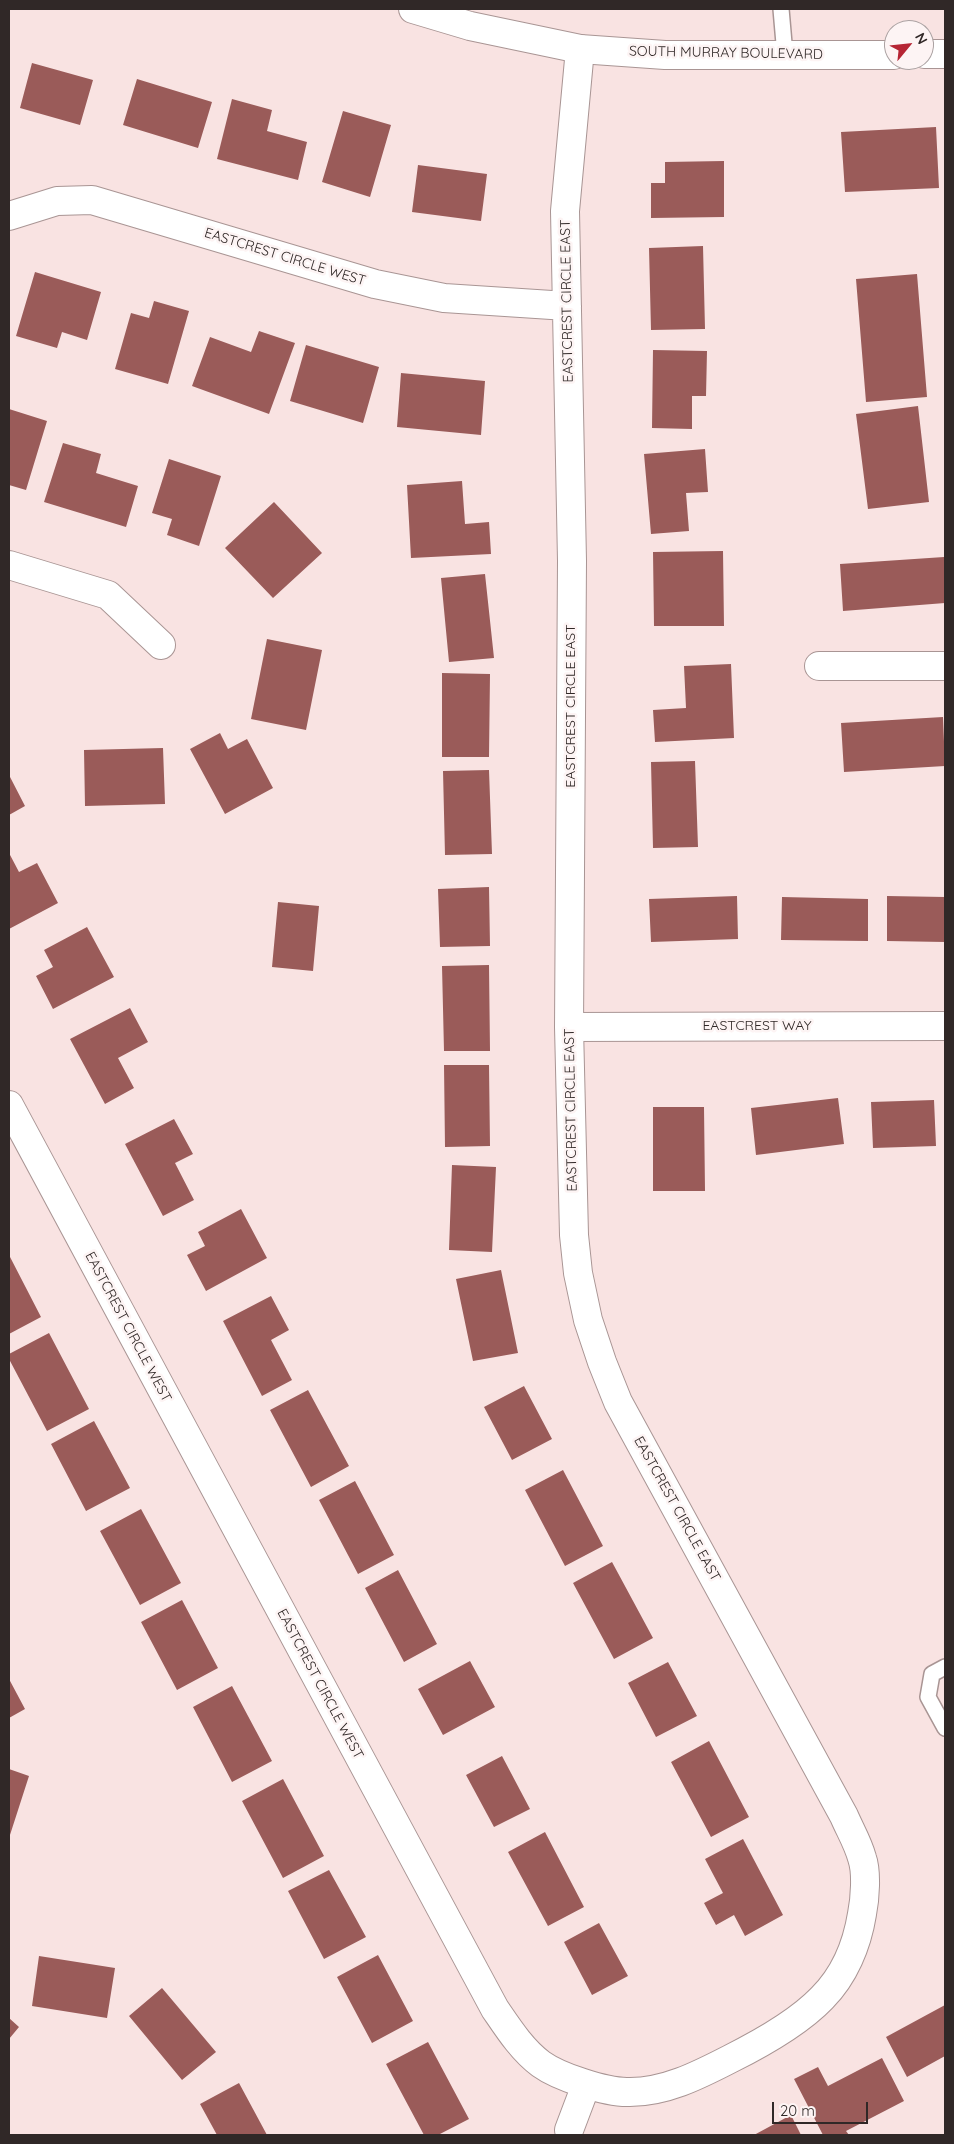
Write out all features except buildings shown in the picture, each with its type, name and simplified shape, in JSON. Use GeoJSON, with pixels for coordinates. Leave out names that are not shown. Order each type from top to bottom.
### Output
{"type":"FeatureCollection","features":[{"type":"Feature","properties":{"kind":"street","name":"SOUTH MURRAY BOULEVARD"},"geometry":{"type":"LineString","coordinates":[[412,9],[470,26],[580,49],[665,55],[884,55]]}},
{"type":"Feature","properties":{"kind":"street","name":"EASTCREST CIRCLE EAST"},"geometry":{"type":"LineString","coordinates":[[580,49],[566,210],[572,561],[569,1027],[574,1235],[578,1273],[588,1320],[618,1402],[844,1816],[863,1859],[865,1899],[858,1936],[845,1968],[822,1998],[795,2020],[743,2052]]}},
{"type":"Feature","properties":{"kind":"street","name":"EASTCREST CIRCLE WEST"},"geometry":{"type":"LineString","coordinates":[[9,216],[57,201],[92,200],[375,284],[444,298],[567,306]]}},
{"type":"Feature","properties":{"kind":"street"},"geometry":{"type":"LineString","coordinates":[[9,565],[108,595],[161,644]]}},
{"type":"Feature","properties":{"kind":"street"},"geometry":{"type":"LineString","coordinates":[[819,666],[945,666]]}},
{"type":"Feature","properties":{"kind":"street","name":"EASTCREST WAY"},"geometry":{"type":"LineString","coordinates":[[569,1027],[945,1026]]}},
{"type":"Feature","properties":{"kind":"street","name":"EASTCREST CIRCLE WEST"},"geometry":{"type":"LineString","coordinates":[[9,1105],[495,2009],[516,2039],[542,2064],[586,2084],[627,2092],[665,2088],[700,2074],[743,2052]]}},
{"type":"Feature","properties":{"kind":"street"},"geometry":{"type":"LineString","coordinates":[[569,2130],[586,2084]]}},
{"type":"Feature","properties":{"kind":"lane"},"geometry":{"type":"LineString","coordinates":[[781,9],[785,55]]}},
{"type":"Feature","properties":{"kind":"lane"},"geometry":{"type":"LineString","coordinates":[[945,1667],[932,1674],[928,1697],[945,1728]]}}]}
